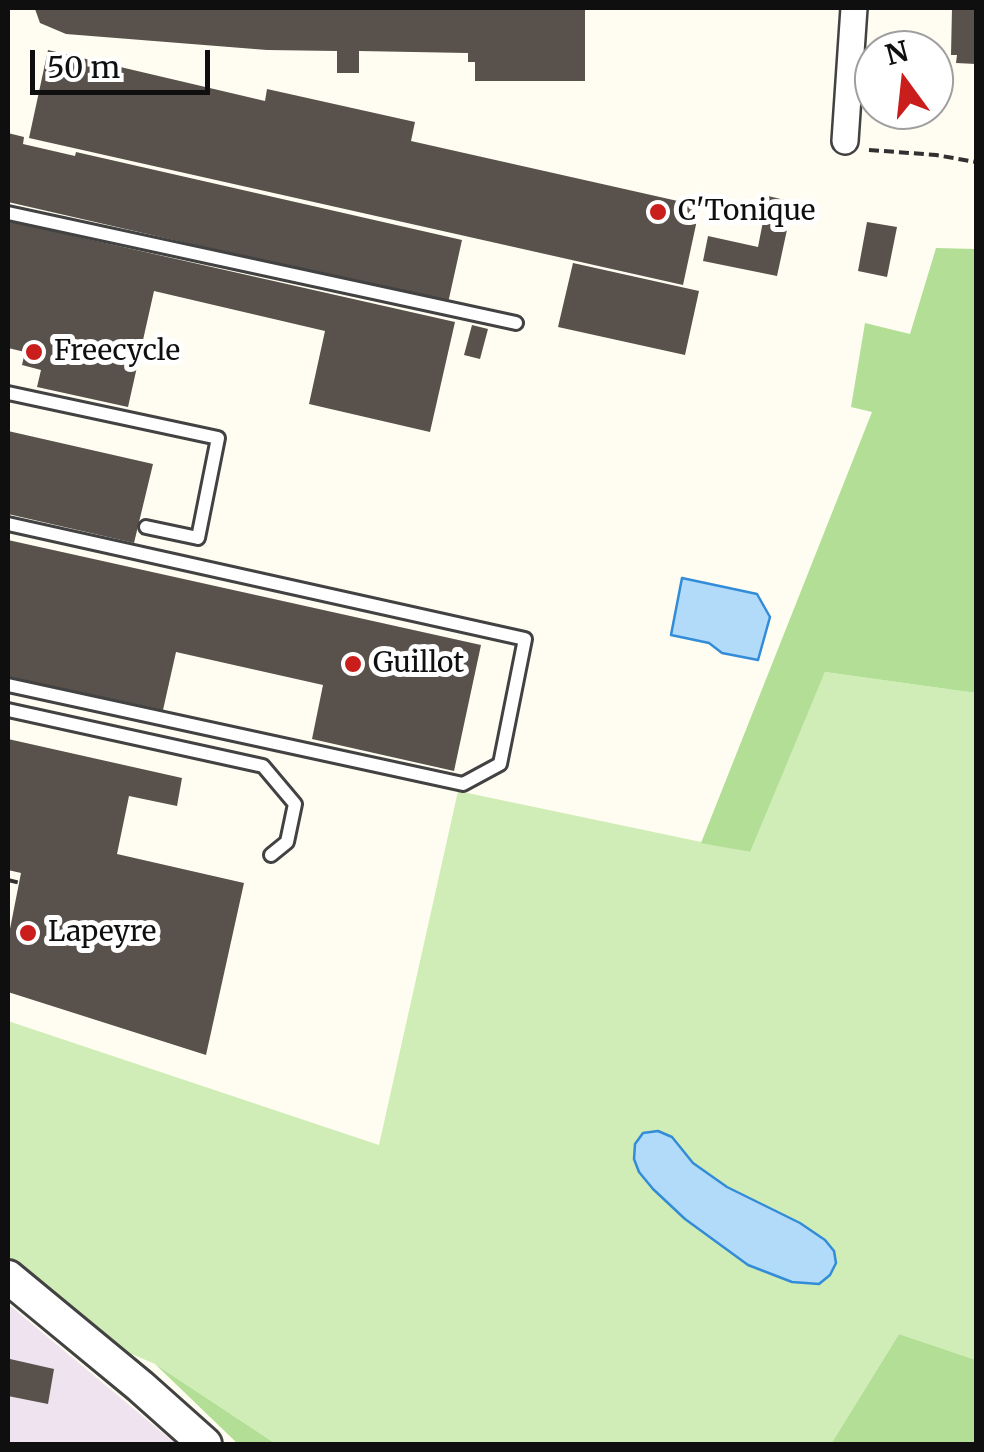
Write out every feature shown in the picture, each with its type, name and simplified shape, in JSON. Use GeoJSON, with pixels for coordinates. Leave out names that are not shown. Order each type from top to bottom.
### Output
{"type":"FeatureCollection","features":[{"type":"Feature","properties":{"kind":"street"},"geometry":{"type":"LineString","coordinates":[[844,141],[854,8]]}},
{"type":"Feature","properties":{"kind":"street"},"geometry":{"type":"LineString","coordinates":[[8,1278],[205,1444]]}},
{"type":"Feature","properties":{"kind":"lane"},"geometry":{"type":"LineString","coordinates":[[8,213],[516,323]]}},
{"type":"Feature","properties":{"kind":"lane"},"geometry":{"type":"LineString","coordinates":[[8,393],[218,438],[198,538],[146,527]]}},
{"type":"Feature","properties":{"kind":"lane"},"geometry":{"type":"LineString","coordinates":[[8,524],[525,640],[500,764],[463,784],[8,686]]}},
{"type":"Feature","properties":{"kind":"lane"},"geometry":{"type":"LineString","coordinates":[[8,710],[263,766],[295,804],[287,842],[271,854]]}},
{"type":"Feature","properties":{"kind":"path"},"geometry":{"type":"LineString","coordinates":[[844,141],[847,149],[976,162]]}},
{"type":"Feature","properties":{"kind":"path"},"geometry":{"type":"LineString","coordinates":[[8,880],[20,883]]}},
{"type":"Feature","properties":{"kind":"shaded area"},"geometry":{"type":"Polygon","coordinates":[[[8,1304],[176,1444],[8,1444],[8,1304]]]}},
{"type":"Feature","properties":{"kind":"green space"},"geometry":{"type":"Polygon","coordinates":[[[936,248],[976,249],[976,693],[825,672],[750,852],[701,843],[872,412],[851,407],[865,323],[910,334],[936,248]]]}},
{"type":"Feature","properties":{"kind":"green space"},"geometry":{"type":"Polygon","coordinates":[[[825,672],[976,693],[976,1360],[899,1334],[831,1444],[276,1444],[155,1364],[8,1302],[8,1021],[379,1145],[458,791],[749,852],[825,672]]]}},
{"type":"Feature","properties":{"kind":"green space"},"geometry":{"type":"Polygon","coordinates":[[[899,1334],[976,1360],[976,1444],[831,1444],[899,1334]]]}},
{"type":"Feature","properties":{"kind":"green space"},"geometry":{"type":"Polygon","coordinates":[[[155,1364],[276,1444],[238,1444],[155,1364]]]}},
{"type":"Feature","properties":{"kind":"water"},"geometry":{"type":"Polygon","coordinates":[[[682,578],[757,594],[770,617],[758,660],[722,653],[709,643],[671,635],[682,578]]]}},
{"type":"Feature","properties":{"kind":"water"},"geometry":{"type":"Polygon","coordinates":[[[658,1131],[672,1137],[693,1163],[727,1187],[800,1223],[825,1240],[834,1251],[836,1263],[830,1275],[819,1284],[792,1282],[748,1265],[685,1219],[653,1189],[634,1159],[635,1144],[643,1133],[658,1131]]]}},
{"type":"Feature","properties":{"kind":"building"},"geometry":{"type":"Polygon","coordinates":[[[585,8],[585,81],[475,81],[475,62],[468,62],[468,53],[359,51],[359,73],[337,73],[337,51],[267,50],[66,34],[40,23],[35,9],[585,8]]]}},
{"type":"Feature","properties":{"kind":"building"},"geometry":{"type":"Polygon","coordinates":[[[952,8],[976,8],[976,64],[956,63],[952,8]]]}},
{"type":"Feature","properties":{"kind":"building"},"geometry":{"type":"Polygon","coordinates":[[[48,50],[265,101],[267,89],[415,122],[411,141],[700,206],[683,285],[29,138],[48,50]]]}},
{"type":"Feature","properties":{"kind":"building"},"geometry":{"type":"Polygon","coordinates":[[[8,133],[24,137],[23,144],[75,156],[76,152],[462,240],[448,303],[8,202],[8,133]]]}},
{"type":"Feature","properties":{"kind":"building"},"geometry":{"type":"Polygon","coordinates":[[[768,196],[793,202],[777,276],[703,261],[708,236],[758,247],[768,196]]]}},
{"type":"Feature","properties":{"kind":"building"},"geometry":{"type":"Polygon","coordinates":[[[8,221],[455,322],[430,432],[309,404],[325,331],[154,291],[128,407],[37,387],[41,370],[22,365],[25,352],[8,348],[8,221]]]}},
{"type":"Feature","properties":{"kind":"building"},"geometry":{"type":"Polygon","coordinates":[[[867,222],[897,227],[887,277],[858,271],[867,222]]]}},
{"type":"Feature","properties":{"kind":"building"},"geometry":{"type":"Polygon","coordinates":[[[573,263],[699,291],[685,355],[558,327],[573,263]]]}},
{"type":"Feature","properties":{"kind":"building"},"geometry":{"type":"Polygon","coordinates":[[[472,325],[488,329],[480,359],[464,355],[472,325]]]}},
{"type":"Feature","properties":{"kind":"building"},"geometry":{"type":"Polygon","coordinates":[[[8,431],[153,464],[134,543],[8,514],[8,431]]]}},
{"type":"Feature","properties":{"kind":"building","name":"Guillot"},"geometry":{"type":"Polygon","coordinates":[[[8,540],[481,645],[454,771],[312,739],[323,685],[176,652],[163,710],[8,677],[8,540]]]}},
{"type":"Feature","properties":{"kind":"building"},"geometry":{"type":"Polygon","coordinates":[[[8,739],[182,778],[177,806],[129,796],[117,854],[244,883],[206,1055],[8,992],[8,939],[21,873],[8,870],[8,739]]]}},
{"type":"Feature","properties":{"kind":"building"},"geometry":{"type":"Polygon","coordinates":[[[10,1359],[54,1369],[48,1404],[8,1396],[10,1359]]]}},
{"type":"Feature","properties":{"kind":"place","name":"C'Tonique"},"geometry":{"type":"Point","coordinates":[658,212]}},
{"type":"Feature","properties":{"kind":"place","name":"Freecycle"},"geometry":{"type":"Point","coordinates":[34,352]}},
{"type":"Feature","properties":{"kind":"place","name":"Guillot"},"geometry":{"type":"Point","coordinates":[353,664]}},
{"type":"Feature","properties":{"kind":"place","name":"Lapeyre"},"geometry":{"type":"Point","coordinates":[28,933]}}]}
